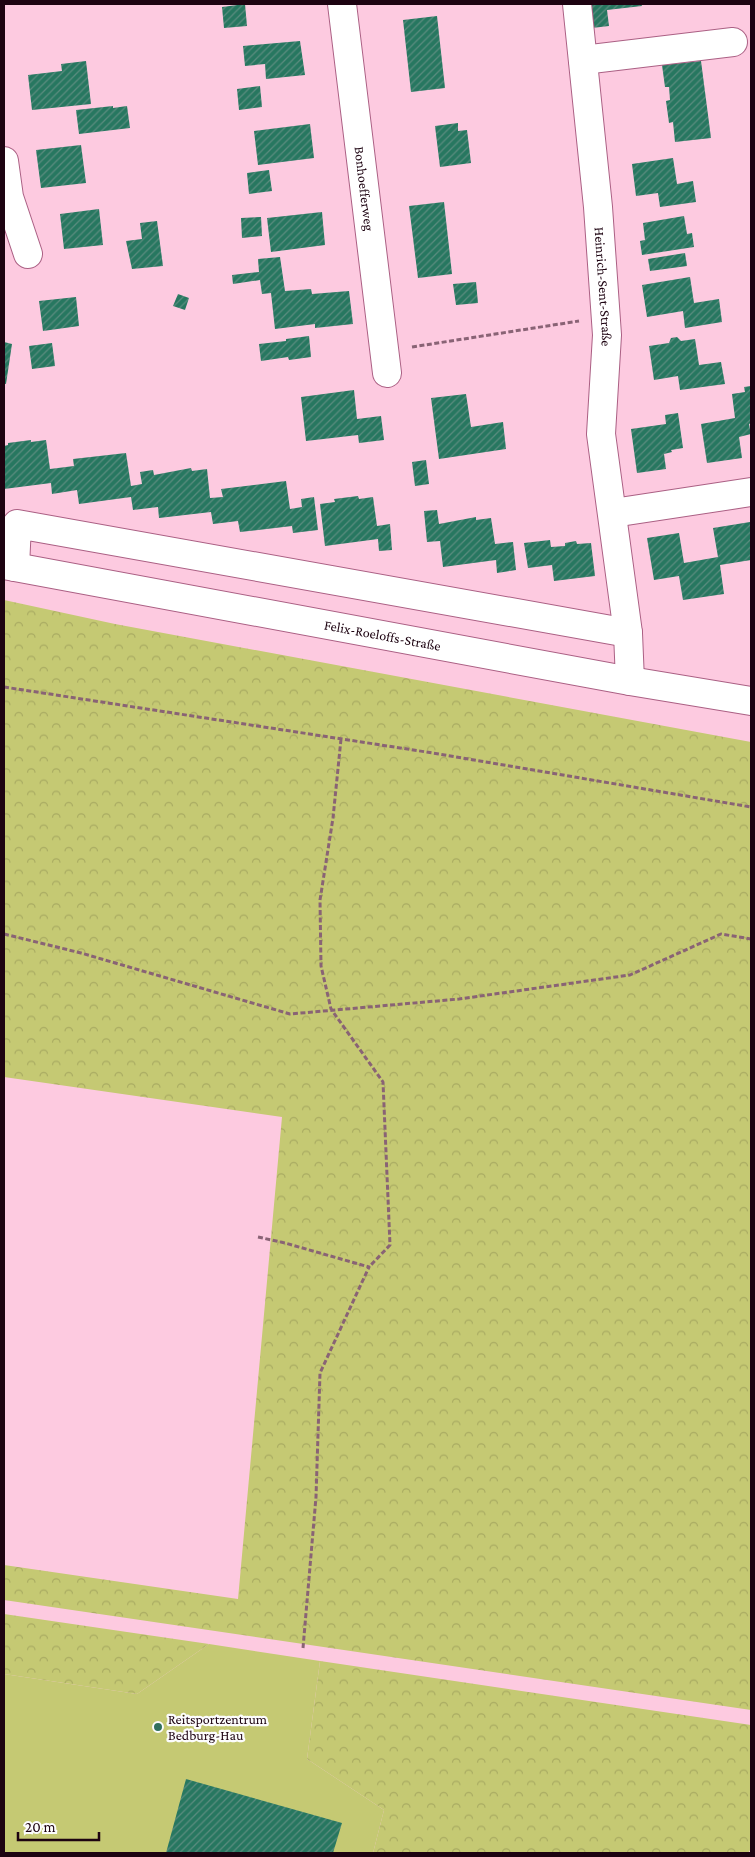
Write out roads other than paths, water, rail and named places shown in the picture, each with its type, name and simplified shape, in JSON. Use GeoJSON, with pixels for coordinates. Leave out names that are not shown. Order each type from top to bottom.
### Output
{"type":"FeatureCollection","features":[{"type":"Feature","properties":{"kind":"street","name":"Bonhoefferweg"},"geometry":{"type":"LineString","coordinates":[[342,4],[386,362]]}},
{"type":"Feature","properties":{"kind":"street","name":"Heinrich-Sent-Straße"},"geometry":{"type":"LineString","coordinates":[[577,4],[598,207],[607,335],[601,434],[628,633],[630,681]]}},
{"type":"Feature","properties":{"kind":"street"},"geometry":{"type":"LineString","coordinates":[[583,60],[733,42]]}},
{"type":"Feature","properties":{"kind":"street"},"geometry":{"type":"LineString","coordinates":[[4,161],[9,197],[28,254]]}},
{"type":"Feature","properties":{"kind":"street"},"geometry":{"type":"LineString","coordinates":[[613,513],[751,492]]}},
{"type":"Feature","properties":{"kind":"street","name":"Felix-Roeloffs-Straße"},"geometry":{"type":"LineString","coordinates":[[628,633],[17,524],[9,566],[751,702]]}},
{"type":"Feature","properties":{"kind":"place","name":"Reitsportzentrum Bedburg-Hau"},"geometry":{"type":"Point","coordinates":[158,1727]}}]}
